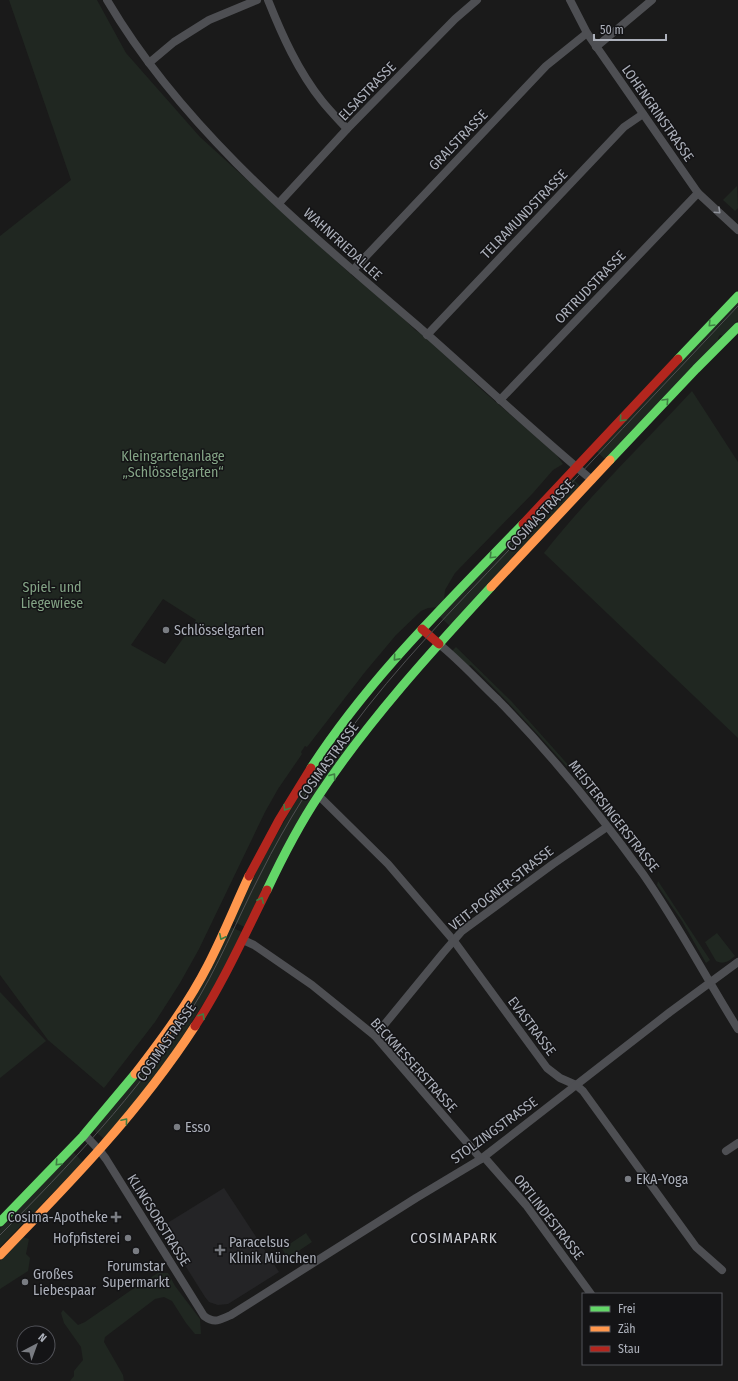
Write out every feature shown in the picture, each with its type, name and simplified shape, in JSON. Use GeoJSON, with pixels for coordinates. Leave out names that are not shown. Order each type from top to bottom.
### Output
{"type":"FeatureCollection","features":[{"type":"Feature","properties":{"kind":"main road","name":"COSIMASTRASSE"},"geometry":{"type":"LineString","coordinates":[[0,1222],[44,1179],[84,1135],[140,1069],[165,1034],[198,982],[277,823],[318,758],[376,682],[422,629],[738,296]]}},
{"type":"Feature","properties":{"kind":"main road","name":"COSIMASTRASSE"},"geometry":{"type":"LineString","coordinates":[[0,1255],[100,1151],[149,1092],[175,1057],[213,998],[295,833],[319,796],[361,738],[439,644],[592,480],[738,327]]}},
{"type":"Feature","properties":{"kind":"main road"},"geometry":{"type":"LineString","coordinates":[[422,629],[439,644]]}},
{"type":"Feature","properties":{"kind":"street","name":"WAHNFRIEDALLEE"},"geometry":{"type":"LineString","coordinates":[[108,0],[121,24],[148,63],[196,120],[236,163],[353,270],[592,480]]}},
{"type":"Feature","properties":{"kind":"street"},"geometry":{"type":"LineString","coordinates":[[148,63],[174,42],[209,20],[257,0]]}},
{"type":"Feature","properties":{"kind":"street"},"geometry":{"type":"LineString","coordinates":[[268,0],[280,31],[298,64],[322,100],[347,129]]}},
{"type":"Feature","properties":{"kind":"street","name":"ELSASTRASSE"},"geometry":{"type":"LineString","coordinates":[[279,203],[347,129],[455,19],[477,0]]}},
{"type":"Feature","properties":{"kind":"street","name":"LOHENGRINSTRASSE"},"geometry":{"type":"LineString","coordinates":[[570,0],[596,47],[698,193],[738,230]]}},
{"type":"Feature","properties":{"kind":"street"},"geometry":{"type":"LineString","coordinates":[[596,47],[652,0]]}},
{"type":"Feature","properties":{"kind":"street","name":"GRALSTRASSE"},"geometry":{"type":"LineString","coordinates":[[353,270],[546,66],[587,33]]}},
{"type":"Feature","properties":{"kind":"street","name":"TELRAMUNDSTRASSE"},"geometry":{"type":"LineString","coordinates":[[427,335],[624,127],[643,114]]}},
{"type":"Feature","properties":{"kind":"street","name":"ORTRUDSTRASSE"},"geometry":{"type":"LineString","coordinates":[[500,400],[698,193]]}},
{"type":"Feature","properties":{"kind":"street","name":"MEISTERSINGERSTRASSE"},"geometry":{"type":"LineString","coordinates":[[439,644],[474,676],[567,775],[650,885],[692,950],[710,984],[738,1029]]}},
{"type":"Feature","properties":{"kind":"street","name":"EVASTRASSE"},"geometry":{"type":"LineString","coordinates":[[319,796],[388,864],[454,941],[547,1068],[560,1078],[576,1085],[583,1091],[696,1247],[722,1270]]}},
{"type":"Feature","properties":{"kind":"street","name":"VEIT-POGNER-STRASSE"},"geometry":{"type":"LineString","coordinates":[[375,1036],[462,932],[553,864],[607,827]]}},
{"type":"Feature","properties":{"kind":"street","name":"BECKMESSERSTRASSE"},"geometry":{"type":"LineString","coordinates":[[243,940],[254,945],[312,985],[375,1036],[483,1158]]}},
{"type":"Feature","properties":{"kind":"street","name":"STOLZINGSTRASSE"},"geometry":{"type":"LineString","coordinates":[[210,1320],[218,1321],[231,1315],[416,1198],[483,1158],[670,1012],[738,962]]}},
{"type":"Feature","properties":{"kind":"street","name":"KLINGSORSTRASSE"},"geometry":{"type":"LineString","coordinates":[[84,1135],[100,1151],[204,1316],[210,1320]]}},
{"type":"Feature","properties":{"kind":"street"},"geometry":{"type":"LineString","coordinates":[[726,1151],[738,1143]]}},
{"type":"Feature","properties":{"kind":"street","name":"ORTLINDESTRASSE"},"geometry":{"type":"LineString","coordinates":[[483,1158],[526,1205],[590,1293]]}},
{"type":"Feature","properties":{"kind":"shaded area","name":"Paracelsus Klinik München"},"geometry":{"type":"Polygon","coordinates":[[[224,1188],[279,1272],[228,1304],[218,1305],[209,1302],[205,1297],[161,1227],[224,1188]]]}},
{"type":"Feature","properties":{"kind":"green space"},"geometry":{"type":"Polygon","coordinates":[[[9,0],[97,0],[126,53],[200,137],[356,279],[362,282],[396,311],[415,330],[427,337],[482,390],[556,454],[563,464],[553,470],[533,493],[455,573],[445,590],[444,600],[440,607],[428,608],[421,611],[396,635],[365,672],[307,747],[305,746],[301,752],[302,754],[278,789],[265,812],[199,949],[180,983],[155,1022],[104,1088],[48,1040],[0,975],[0,236],[71,180],[9,0]],[[163,599],[131,645],[165,664],[196,620],[163,599]]]}},
{"type":"Feature","properties":{"kind":"green space"},"geometry":{"type":"Polygon","coordinates":[[[737,186],[738,208],[735,211],[723,200],[737,186]]]}},
{"type":"Feature","properties":{"kind":"green space"},"geometry":{"type":"Polygon","coordinates":[[[738,300],[738,320],[723,336],[720,335],[718,338],[719,341],[606,460],[596,451],[738,300]]]}},
{"type":"Feature","properties":{"kind":"green space"},"geometry":{"type":"Polygon","coordinates":[[[692,391],[738,462],[738,738],[544,553],[579,511],[692,391]]]}},
{"type":"Feature","properties":{"kind":"green space"},"geometry":{"type":"Polygon","coordinates":[[[571,477],[581,487],[518,554],[516,553],[512,557],[514,558],[450,626],[439,616],[571,477]]]}},
{"type":"Feature","properties":{"kind":"green space"},"geometry":{"type":"Polygon","coordinates":[[[456,647],[512,702],[571,768],[567,767],[520,715],[471,665],[468,666],[452,651],[456,647]]]}},
{"type":"Feature","properties":{"kind":"green space"},"geometry":{"type":"Polygon","coordinates":[[[346,724],[360,735],[343,755],[246,928],[233,921],[262,860],[311,775],[346,724]]]}},
{"type":"Feature","properties":{"kind":"green space"},"geometry":{"type":"Polygon","coordinates":[[[575,772],[614,821],[610,821],[574,776],[575,772]]]}},
{"type":"Feature","properties":{"kind":"green space"},"geometry":{"type":"Polygon","coordinates":[[[658,881],[710,960],[706,963],[682,921],[657,885],[658,881]]]}},
{"type":"Feature","properties":{"kind":"green space"},"geometry":{"type":"Polygon","coordinates":[[[231,927],[244,933],[228,965],[161,1070],[104,1139],[95,1131],[94,1128],[119,1101],[231,927]]]}},
{"type":"Feature","properties":{"kind":"green space"},"geometry":{"type":"Polygon","coordinates":[[[717,933],[735,956],[722,963],[716,961],[705,942],[717,933]]]}},
{"type":"Feature","properties":{"kind":"green space"},"geometry":{"type":"Polygon","coordinates":[[[0,992],[46,1041],[0,1078],[0,992]]]}},
{"type":"Feature","properties":{"kind":"green space"},"geometry":{"type":"Polygon","coordinates":[[[73,1152],[83,1162],[0,1247],[0,1229],[73,1152]]]}},
{"type":"Feature","properties":{"kind":"green space"},"geometry":{"type":"Polygon","coordinates":[[[306,1233],[312,1242],[288,1258],[282,1249],[306,1233]]]}},
{"type":"Feature","properties":{"kind":"green space"},"geometry":{"type":"Polygon","coordinates":[[[23,1237],[29,1239],[26,1254],[30,1258],[28,1271],[0,1289],[0,1261],[23,1237]]]}},
{"type":"Feature","properties":{"kind":"green space"},"geometry":{"type":"Polygon","coordinates":[[[158,1273],[168,1273],[175,1286],[200,1319],[201,1334],[195,1334],[172,1301],[164,1297],[155,1299],[105,1337],[104,1342],[123,1375],[124,1381],[70,1381],[74,1376],[74,1371],[83,1360],[81,1347],[64,1323],[61,1313],[63,1310],[78,1325],[85,1322],[158,1273]]]}},
{"type":"Feature","properties":{"kind":"tram line"},"geometry":{"type":"LineString","coordinates":[[0,1235],[51,1183],[125,1100],[148,1072],[190,1012],[210,978],[252,890],[291,818],[325,765],[367,707],[446,616],[738,306]]}},
{"type":"Feature","properties":{"kind":"traffic: fast"},"geometry":{"type":"LineString","coordinates":[[678,359],[738,296]]}},
{"type":"Feature","properties":{"kind":"traffic: fast"},"geometry":{"type":"LineString","coordinates":[[610,460],[738,327]]}},
{"type":"Feature","properties":{"kind":"traffic: fast"},"geometry":{"type":"LineString","coordinates":[[311,768],[358,702],[384,671],[439,611],[523,524]]}},
{"type":"Feature","properties":{"kind":"traffic: fast"},"geometry":{"type":"LineString","coordinates":[[267,890],[305,818],[338,767],[401,688],[491,587]]}},
{"type":"Feature","properties":{"kind":"traffic: fast"},"geometry":{"type":"LineString","coordinates":[[0,1222],[83,1136],[135,1074]]}},
{"type":"Feature","properties":{"kind":"traffic: slow"},"geometry":{"type":"LineString","coordinates":[[491,587],[610,460]]}},
{"type":"Feature","properties":{"kind":"traffic: slow"},"geometry":{"type":"LineString","coordinates":[[135,1074],[155,1048],[192,994],[219,943],[249,876]]}},
{"type":"Feature","properties":{"kind":"traffic: slow"},"geometry":{"type":"LineString","coordinates":[[0,1255],[78,1173],[128,1117],[174,1057],[195,1026]]}},
{"type":"Feature","properties":{"kind":"traffic: jam"},"geometry":{"type":"LineString","coordinates":[[523,524],[678,359]]}},
{"type":"Feature","properties":{"kind":"traffic: jam"},"geometry":{"type":"LineString","coordinates":[[422,629],[439,644]]}},
{"type":"Feature","properties":{"kind":"traffic: jam"},"geometry":{"type":"LineString","coordinates":[[249,876],[279,820],[311,768]]}},
{"type":"Feature","properties":{"kind":"traffic: jam"},"geometry":{"type":"LineString","coordinates":[[195,1026],[224,976],[267,890]]}},
{"type":"Feature","properties":{"kind":"place","name":"Schlösselgarten"},"geometry":{"type":"Point","coordinates":[166,630]}},
{"type":"Feature","properties":{"kind":"place","name":"Esso"},"geometry":{"type":"Point","coordinates":[177,1127]}},
{"type":"Feature","properties":{"kind":"place","name":"EKA-Yoga"},"geometry":{"type":"Point","coordinates":[628,1179]}},
{"type":"Feature","properties":{"kind":"place","name":"Cosima-Apotheke"},"geometry":{"type":"Point","coordinates":[116,1217]}},
{"type":"Feature","properties":{"kind":"place","name":"Hofpfisterei"},"geometry":{"type":"Point","coordinates":[128,1238]}},
{"type":"Feature","properties":{"kind":"place","name":"Paracelsus Klinik München"},"geometry":{"type":"Point","coordinates":[220,1250]}},
{"type":"Feature","properties":{"kind":"place","name":"Forumstar Supermarkt"},"geometry":{"type":"Point","coordinates":[136,1251]}},
{"type":"Feature","properties":{"kind":"place","name":"Großes Liebespaar"},"geometry":{"type":"Point","coordinates":[25,1282]}},
{"type":"Feature","properties":{"kind":"district","name":"COSIMAPARK"},"geometry":{"type":"Point","coordinates":[454,1238]}},
{"type":"Feature","properties":{"kind":"park label","name":"Kleingartenanlage „Schlösselgarten“"},"geometry":{"type":"Point","coordinates":[173,464]}},
{"type":"Feature","properties":{"kind":"park label","name":"Spiel- und Liegewiese"},"geometry":{"type":"Point","coordinates":[52,596]}}]}
